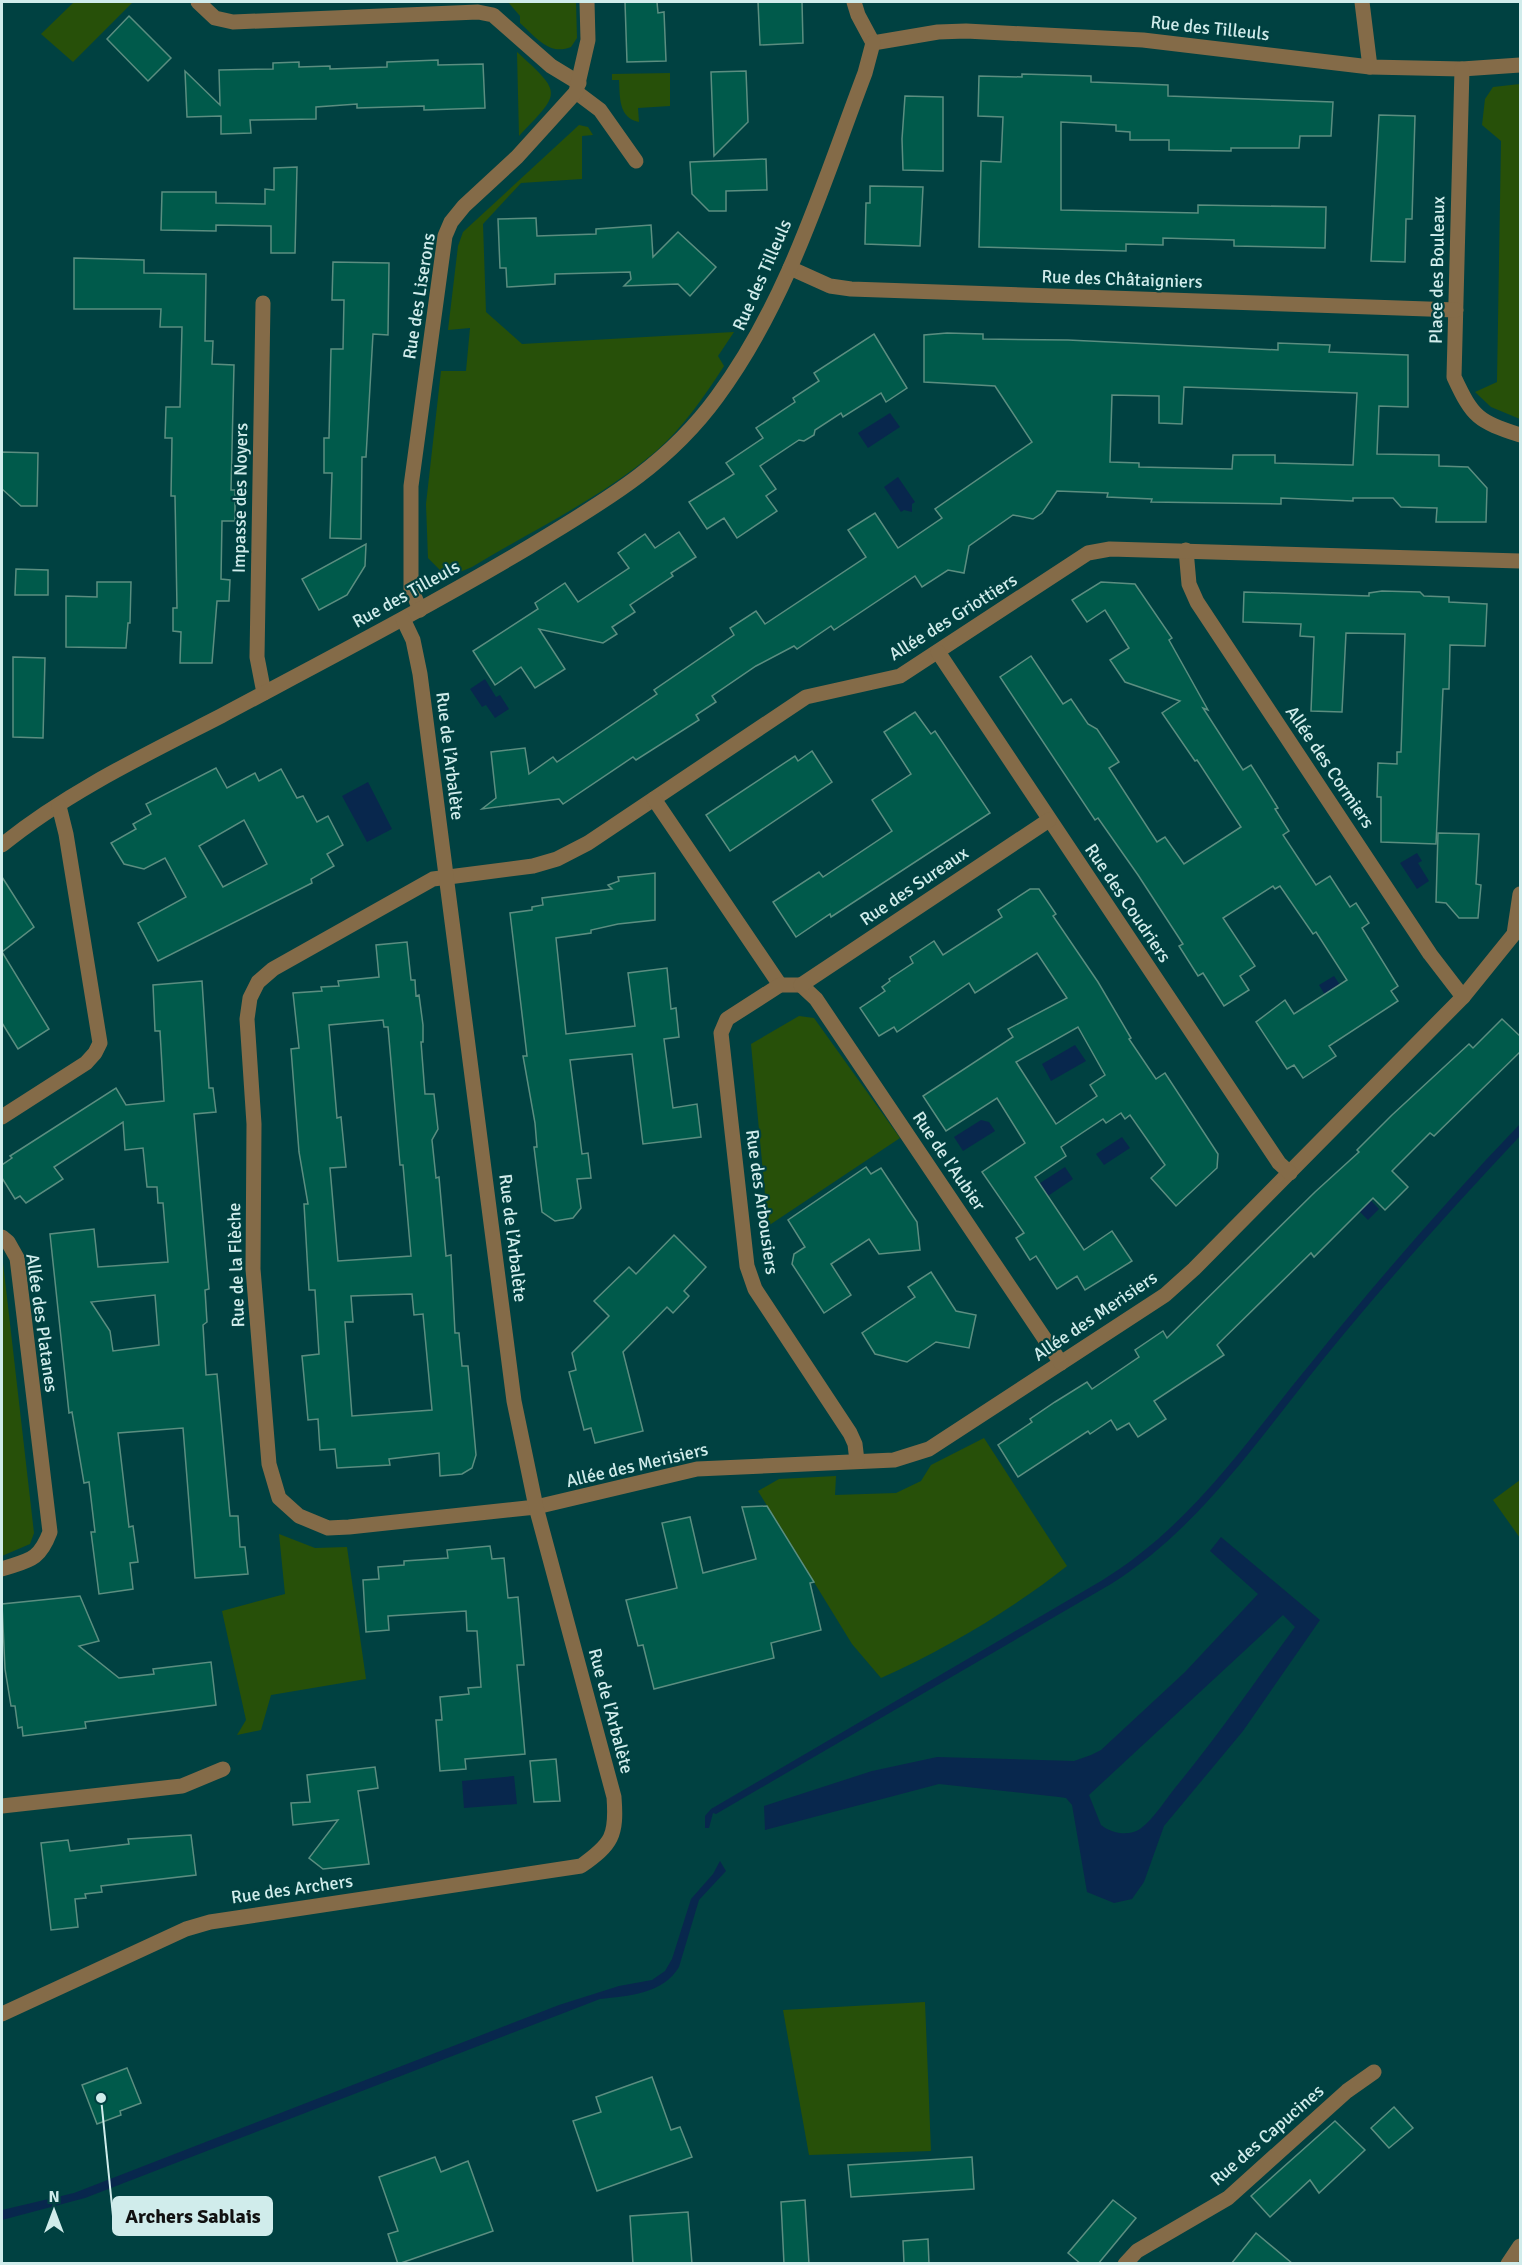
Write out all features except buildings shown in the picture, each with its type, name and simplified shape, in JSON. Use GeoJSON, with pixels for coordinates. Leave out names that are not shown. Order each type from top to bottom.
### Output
{"type":"FeatureCollection","features":[{"type":"Feature","properties":{"kind":"street"},"geometry":{"type":"LineString","coordinates":[[198,2],[215,18],[233,22],[478,12],[493,15],[578,87],[600,110],[636,161]]}},
{"type":"Feature","properties":{"kind":"street","name":"Rue des Liserons"},"geometry":{"type":"LineString","coordinates":[[420,610],[411,588],[411,486],[445,236],[464,206],[518,157],[578,87],[588,40],[587,2]]}},
{"type":"Feature","properties":{"kind":"street"},"geometry":{"type":"LineString","coordinates":[[854,2],[858,15],[873,43]]}},
{"type":"Feature","properties":{"kind":"street"},"geometry":{"type":"LineString","coordinates":[[1362,2],[1370,66]]}},
{"type":"Feature","properties":{"kind":"street","name":"Rue des Tilleuls"},"geometry":{"type":"LineString","coordinates":[[2,845],[59,806],[138,759],[420,610],[622,490],[669,452],[717,398],[766,321],[790,268],[865,73],[873,43],[938,32],[986,32],[1143,40],[1370,66],[1462,69],[1521,65]]}},
{"type":"Feature","properties":{"kind":"street","name":"Place des Bouleaux"},"geometry":{"type":"LineString","coordinates":[[1462,69],[1454,377],[1467,406],[1485,424],[1521,435]]}},
{"type":"Feature","properties":{"kind":"street","name":"Rue des Châtaigniers"},"geometry":{"type":"LineString","coordinates":[[790,268],[830,286],[851,290],[1456,310]]}},
{"type":"Feature","properties":{"kind":"street","name":"Impasse des Noyers"},"geometry":{"type":"LineString","coordinates":[[263,303],[257,657],[264,693]]}},
{"type":"Feature","properties":{"kind":"street","name":"Allée des Griottiers"},"geometry":{"type":"LineString","coordinates":[[447,876],[533,866],[557,859],[588,843],[806,697],[900,676],[1088,554],[1110,549],[1186,550],[1521,561]]}},
{"type":"Feature","properties":{"kind":"street","name":"Allée des Cormiers"},"geometry":{"type":"LineString","coordinates":[[1186,550],[1189,584],[1197,602],[1430,954],[1463,997]]}},
{"type":"Feature","properties":{"kind":"street","name":"Rue de l’Arbalète"},"geometry":{"type":"LineString","coordinates":[[403,619],[414,640],[420,674],[514,1401],[536,1507],[614,1797],[616,1826],[610,1841],[601,1852]]}},
{"type":"Feature","properties":{"kind":"street","name":"Rue des Coudriers"},"geometry":{"type":"LineString","coordinates":[[938,652],[1279,1163],[1290,1173]]}},
{"type":"Feature","properties":{"kind":"street"},"geometry":{"type":"LineString","coordinates":[[654,799],[780,985],[801,985]]}},
{"type":"Feature","properties":{"kind":"street"},"geometry":{"type":"LineString","coordinates":[[2,1117],[86,1063],[100,1043],[66,834],[59,806]]}},
{"type":"Feature","properties":{"kind":"street","name":"Rue des Sureaux"},"geometry":{"type":"LineString","coordinates":[[801,985],[1049,820]]}},
{"type":"Feature","properties":{"kind":"street","name":"Rue de la Flèche"},"geometry":{"type":"LineString","coordinates":[[447,876],[433,879],[273,969],[258,982],[250,998],[247,1018],[254,1124],[253,1269],[269,1464],[279,1498],[298,1516],[328,1528],[536,1507]]}},
{"type":"Feature","properties":{"kind":"street","name":"Allée des Merisiers"},"geometry":{"type":"LineString","coordinates":[[536,1507],[697,1469],[894,1460],[929,1449],[1165,1295],[1194,1269],[1383,1075],[1463,997],[1514,934],[1521,894]]}},
{"type":"Feature","properties":{"kind":"street","name":"Rue des Arbousiers"},"geometry":{"type":"LineString","coordinates":[[780,985],[727,1019],[721,1034],[747,1266],[755,1288],[850,1433],[855,1444],[857,1461]]}},
{"type":"Feature","properties":{"kind":"street","name":"Rue de l'Aubier"},"geometry":{"type":"LineString","coordinates":[[801,985],[816,999],[1061,1363]]}},
{"type":"Feature","properties":{"kind":"street","name":"Allée des Platanes"},"geometry":{"type":"LineString","coordinates":[[2,1237],[8,1242],[17,1258],[50,1532],[43,1549],[35,1558],[2,1569]]}},
{"type":"Feature","properties":{"kind":"street"},"geometry":{"type":"LineString","coordinates":[[2,1806],[182,1786],[223,1768]]}},
{"type":"Feature","properties":{"kind":"street","name":"Rue des Archers"},"geometry":{"type":"LineString","coordinates":[[2,2010],[186,1929],[210,1922],[581,1866],[601,1852]]}},
{"type":"Feature","properties":{"kind":"street","name":"Rue des Capucines"},"geometry":{"type":"LineString","coordinates":[[1125,2264],[1145,2246],[1228,2198],[1347,2091],[1374,2072]]}},
{"type":"Feature","properties":{"kind":"street"},"geometry":{"type":"LineString","coordinates":[[1508,2264],[1521,2246]]}},
{"type":"Feature","properties":{"kind":"green space"},"geometry":{"type":"Polygon","coordinates":[[[74,2],[133,2],[73,62],[41,34],[74,2]]]}},
{"type":"Feature","properties":{"kind":"green space"},"geometry":{"type":"Polygon","coordinates":[[[508,2],[576,2],[577,38],[571,47],[563,49],[543,44],[520,23],[520,16],[508,2]]]}},
{"type":"Feature","properties":{"kind":"green space"},"geometry":{"type":"Polygon","coordinates":[[[517,52],[543,77],[551,93],[543,110],[519,136],[517,52]]]}},
{"type":"Feature","properties":{"kind":"green space"},"geometry":{"type":"Polygon","coordinates":[[[670,73],[670,106],[638,108],[639,122],[627,116],[620,99],[619,80],[612,80],[612,74],[670,73]]]}},
{"type":"Feature","properties":{"kind":"green space"},"geometry":{"type":"Polygon","coordinates":[[[1520,84],[1520,419],[1491,407],[1475,392],[1497,382],[1501,141],[1482,125],[1485,99],[1493,87],[1520,84]]]}},
{"type":"Feature","properties":{"kind":"green space"},"geometry":{"type":"Polygon","coordinates":[[[579,125],[588,127],[593,135],[582,136],[582,179],[521,183],[483,224],[486,312],[522,344],[734,332],[718,356],[724,366],[683,423],[655,452],[634,469],[589,499],[472,567],[460,572],[440,570],[428,558],[426,504],[441,371],[466,371],[470,328],[448,330],[458,246],[463,232],[579,125]]]}},
{"type":"Feature","properties":{"kind":"green space"},"geometry":{"type":"Polygon","coordinates":[[[799,1016],[814,1018],[900,1138],[768,1226],[751,1044],[799,1016]]]}},
{"type":"Feature","properties":{"kind":"green space"},"geometry":{"type":"Polygon","coordinates":[[[2,1254],[34,1533],[30,1544],[2,1556],[2,1254]]]}},
{"type":"Feature","properties":{"kind":"green space"},"geometry":{"type":"Polygon","coordinates":[[[984,1438],[1067,1566],[977,1628],[881,1678],[852,1644],[758,1491],[779,1479],[836,1476],[835,1495],[896,1493],[921,1481],[931,1465],[984,1438]]]}},
{"type":"Feature","properties":{"kind":"green space"},"geometry":{"type":"Polygon","coordinates":[[[1520,1480],[1520,1538],[1493,1500],[1520,1480]]]}},
{"type":"Feature","properties":{"kind":"green space"},"geometry":{"type":"Polygon","coordinates":[[[279,1534],[315,1548],[347,1547],[366,1679],[271,1695],[261,1730],[237,1735],[246,1720],[222,1611],[285,1594],[279,1534]]]}},
{"type":"Feature","properties":{"kind":"green space"},"geometry":{"type":"Polygon","coordinates":[[[925,2002],[931,2151],[809,2155],[783,2010],[925,2002]]]}},
{"type":"Feature","properties":{"kind":"water"},"geometry":{"type":"Polygon","coordinates":[[[890,413],[900,427],[868,448],[858,433],[890,413]]]}},
{"type":"Feature","properties":{"kind":"water"},"geometry":{"type":"Polygon","coordinates":[[[898,477],[915,502],[912,504],[912,512],[904,510],[901,512],[884,487],[898,477]]]}},
{"type":"Feature","properties":{"kind":"water"},"geometry":{"type":"Polygon","coordinates":[[[485,679],[496,697],[500,695],[509,709],[495,718],[486,705],[482,707],[470,689],[485,679]]]}},
{"type":"Feature","properties":{"kind":"water"},"geometry":{"type":"Polygon","coordinates":[[[368,782],[392,829],[367,842],[342,796],[368,782]]]}},
{"type":"Feature","properties":{"kind":"water"},"geometry":{"type":"Polygon","coordinates":[[[1417,853],[1422,861],[1418,863],[1429,881],[1417,889],[1400,863],[1417,853]]]}},
{"type":"Feature","properties":{"kind":"water"},"geometry":{"type":"Polygon","coordinates":[[[1334,976],[1354,1006],[1338,1016],[1319,985],[1334,976]]]}},
{"type":"Feature","properties":{"kind":"water"},"geometry":{"type":"Polygon","coordinates":[[[1075,1045],[1086,1061],[1051,1081],[1042,1064],[1075,1045]]]}},
{"type":"Feature","properties":{"kind":"water"},"geometry":{"type":"Polygon","coordinates":[[[981,1120],[989,1122],[995,1131],[963,1151],[954,1137],[981,1120]]]}},
{"type":"Feature","properties":{"kind":"water"},"geometry":{"type":"Polygon","coordinates":[[[1520,1124],[1520,1136],[1396,1272],[1227,1480],[1173,1536],[1111,1584],[716,1814],[713,1813],[709,1828],[705,1828],[705,1816],[711,1809],[1101,1581],[1162,1535],[1215,1481],[1387,1271],[1520,1124]]]}},
{"type":"Feature","properties":{"kind":"water"},"geometry":{"type":"Polygon","coordinates":[[[1122,1137],[1130,1148],[1104,1165],[1096,1154],[1122,1137]]]}},
{"type":"Feature","properties":{"kind":"water"},"geometry":{"type":"Polygon","coordinates":[[[1065,1167],[1073,1179],[1045,1198],[1037,1185],[1065,1167]]]}},
{"type":"Feature","properties":{"kind":"water"},"geometry":{"type":"Polygon","coordinates":[[[1358,1187],[1379,1209],[1368,1220],[1346,1198],[1358,1187]]]}},
{"type":"Feature","properties":{"kind":"water"},"geometry":{"type":"Polygon","coordinates":[[[1221,1537],[1320,1620],[1243,1731],[1164,1826],[1144,1882],[1132,1899],[1114,1903],[1087,1892],[1072,1805],[1066,1798],[939,1784],[765,1830],[764,1806],[872,1771],[937,1757],[1074,1761],[1101,1750],[1185,1672],[1258,1594],[1210,1551],[1221,1537]],[[1283,1615],[1089,1795],[1101,1825],[1115,1832],[1130,1833],[1140,1829],[1151,1819],[1224,1725],[1295,1627],[1283,1615]]]}},
{"type":"Feature","properties":{"kind":"water"},"geometry":{"type":"Polygon","coordinates":[[[514,1776],[517,1804],[464,1808],[462,1781],[514,1776]]]}},
{"type":"Feature","properties":{"kind":"water"},"geometry":{"type":"Polygon","coordinates":[[[720,1861],[726,1871],[699,1900],[679,1967],[664,1983],[654,1988],[633,1995],[600,1999],[85,2198],[2,2220],[2,2210],[74,2193],[559,2005],[619,1986],[652,1980],[665,1971],[672,1959],[691,1899],[713,1874],[720,1861]]]}},
{"type":"Feature","properties":{"kind":"place","name":"Archers Sablais"},"geometry":{"type":"Point","coordinates":[101,2098]}}]}
